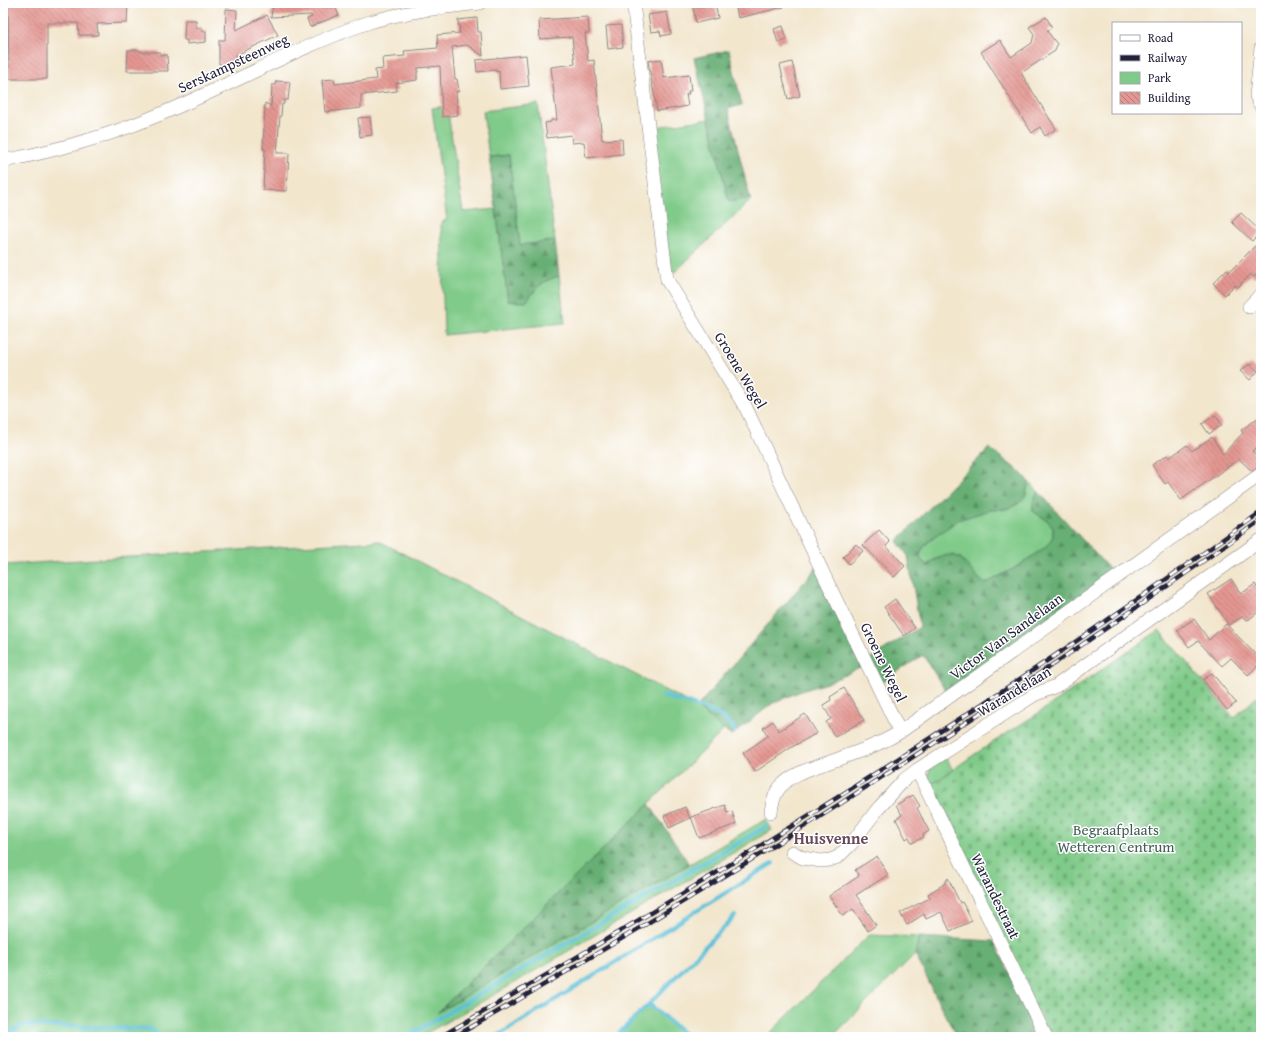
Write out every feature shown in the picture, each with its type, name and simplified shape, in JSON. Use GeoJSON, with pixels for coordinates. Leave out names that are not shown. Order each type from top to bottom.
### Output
{"type":"FeatureCollection","features":[{"type":"Feature","properties":{"kind":"street","name":"Serskampsteenweg"},"geometry":{"type":"LineString","coordinates":[[3,161],[54,150],[104,136],[151,118],[310,44],[368,23],[431,10],[480,3]]}},
{"type":"Feature","properties":{"kind":"street","name":"Groene Wegel"},"geometry":{"type":"LineString","coordinates":[[633,3],[667,280],[746,408],[900,732]]}},
{"type":"Feature","properties":{"kind":"street"},"geometry":{"type":"LineString","coordinates":[[1261,48],[1256,96],[1261,106]]}},
{"type":"Feature","properties":{"kind":"street"},"geometry":{"type":"LineString","coordinates":[[1249,307],[1261,294]]}},
{"type":"Feature","properties":{"kind":"street","name":"Victor Van Sandelaan"},"geometry":{"type":"LineString","coordinates":[[771,812],[775,795],[779,787],[790,779],[882,742],[900,732],[1261,474]]}},
{"type":"Feature","properties":{"kind":"street","name":"Warandelaan"},"geometry":{"type":"LineString","coordinates":[[792,852],[803,858],[821,861],[838,857],[852,844],[895,788],[917,770],[1034,696],[1056,686],[1261,540]]}},
{"type":"Feature","properties":{"kind":"street","name":"Warandestraat"},"geometry":{"type":"LineString","coordinates":[[917,770],[1046,1037]]}},
{"type":"Feature","properties":{"kind":"green space"},"geometry":{"type":"Polygon","coordinates":[[[729,50],[742,105],[728,109],[750,198],[729,202],[694,58],[729,50]]]}},
{"type":"Feature","properties":{"kind":"green space"},"geometry":{"type":"Polygon","coordinates":[[[538,104],[555,241],[520,245],[509,155],[489,157],[483,111],[538,104]]]}},
{"type":"Feature","properties":{"kind":"green space"},"geometry":{"type":"Polygon","coordinates":[[[447,106],[463,212],[496,209],[508,301],[526,302],[540,285],[559,276],[565,323],[444,335],[441,222],[447,220],[432,108],[447,106]]]}},
{"type":"Feature","properties":{"kind":"green space"},"geometry":{"type":"Polygon","coordinates":[[[709,119],[729,202],[750,198],[751,200],[676,271],[669,273],[650,128],[709,119]]]}},
{"type":"Feature","properties":{"kind":"green space"},"geometry":{"type":"Polygon","coordinates":[[[509,155],[520,245],[555,241],[559,276],[540,285],[526,302],[508,301],[489,157],[509,155]]]}},
{"type":"Feature","properties":{"kind":"green space"},"geometry":{"type":"Polygon","coordinates":[[[989,448],[1020,472],[1029,482],[1025,497],[1018,504],[1006,509],[990,510],[958,520],[927,543],[921,551],[920,559],[927,565],[938,558],[947,555],[954,555],[966,563],[977,577],[985,584],[1018,566],[1047,546],[1053,536],[1053,527],[1048,521],[1033,511],[1033,502],[1038,491],[1112,572],[947,693],[923,655],[879,684],[869,659],[920,627],[908,556],[897,541],[989,448]]]}},
{"type":"Feature","properties":{"kind":"green space"},"geometry":{"type":"Polygon","coordinates":[[[1029,482],[1038,491],[1033,502],[1033,511],[1048,521],[1053,527],[1053,536],[1047,546],[1018,566],[985,584],[972,572],[960,557],[935,559],[927,565],[920,559],[921,551],[927,543],[959,519],[990,510],[1006,509],[1025,497],[1029,482]]]}},
{"type":"Feature","properties":{"kind":"green space"},"geometry":{"type":"Polygon","coordinates":[[[379,541],[697,707],[724,730],[438,1012],[766,819],[772,830],[511,985],[420,1037],[3,1037],[3,565],[379,541]]]}},
{"type":"Feature","properties":{"kind":"green space"},"geometry":{"type":"Polygon","coordinates":[[[817,567],[864,666],[830,682],[801,691],[773,703],[732,735],[697,707],[817,567]]]}},
{"type":"Feature","properties":{"kind":"green space","name":"Begraafplaats Wetteren Centrum"},"geometry":{"type":"Polygon","coordinates":[[[1159,630],[1234,718],[1261,693],[1261,1037],[1049,1037],[931,785],[1159,630]]]}},
{"type":"Feature","properties":{"kind":"green space"},"geometry":{"type":"Polygon","coordinates":[[[945,756],[953,770],[931,785],[929,780],[929,771],[933,765],[945,756]]]}},
{"type":"Feature","properties":{"kind":"green space"},"geometry":{"type":"Polygon","coordinates":[[[649,804],[689,864],[437,1013],[649,804]]]}},
{"type":"Feature","properties":{"kind":"green space"},"geometry":{"type":"Polygon","coordinates":[[[869,935],[919,937],[915,954],[832,1037],[766,1037],[869,935]]]}},
{"type":"Feature","properties":{"kind":"green space"},"geometry":{"type":"Polygon","coordinates":[[[919,937],[994,941],[1041,1037],[958,1037],[947,1019],[915,954],[919,937]]]}},
{"type":"Feature","properties":{"kind":"green space"},"geometry":{"type":"Polygon","coordinates":[[[650,1004],[688,1037],[615,1037],[650,1004]]]}},
{"type":"Feature","properties":{"kind":"building"},"geometry":{"type":"Polygon","coordinates":[[[8,3],[128,3],[127,23],[97,24],[98,35],[79,35],[78,23],[47,23],[47,79],[9,79],[8,3]]]}},
{"type":"Feature","properties":{"kind":"building"},"geometry":{"type":"Polygon","coordinates":[[[273,3],[324,3],[327,8],[331,6],[332,8],[335,7],[339,15],[310,27],[307,19],[312,17],[311,15],[271,17],[273,3]]]}},
{"type":"Feature","properties":{"kind":"building"},"geometry":{"type":"Polygon","coordinates":[[[715,3],[718,18],[696,23],[693,8],[715,3]]]}},
{"type":"Feature","properties":{"kind":"building"},"geometry":{"type":"Polygon","coordinates":[[[735,3],[783,3],[784,7],[738,18],[735,3]]]}},
{"type":"Feature","properties":{"kind":"building"},"geometry":{"type":"Polygon","coordinates":[[[226,9],[237,10],[236,30],[267,15],[278,35],[236,55],[236,64],[219,64],[219,40],[225,40],[226,9]]]}},
{"type":"Feature","properties":{"kind":"building"},"geometry":{"type":"Polygon","coordinates":[[[667,12],[671,34],[661,36],[660,31],[651,32],[648,15],[667,12]]]}},
{"type":"Feature","properties":{"kind":"building"},"geometry":{"type":"Polygon","coordinates":[[[588,17],[589,33],[585,33],[588,61],[594,60],[602,140],[622,139],[623,154],[586,158],[584,142],[572,143],[571,135],[547,138],[545,123],[551,122],[551,120],[557,120],[551,67],[575,64],[572,37],[540,39],[539,20],[588,17]]]}},
{"type":"Feature","properties":{"kind":"building"},"geometry":{"type":"Polygon","coordinates":[[[1046,17],[1052,27],[1047,31],[1057,44],[1055,51],[1021,73],[1056,129],[1045,136],[1040,127],[1032,133],[981,52],[1000,40],[1011,57],[1032,43],[1034,34],[1029,27],[1046,17]]]}},
{"type":"Feature","properties":{"kind":"building"},"geometry":{"type":"Polygon","coordinates":[[[477,18],[478,32],[481,32],[483,56],[467,45],[452,47],[455,79],[457,79],[459,91],[456,92],[458,115],[442,117],[440,66],[418,68],[417,80],[396,83],[397,91],[361,95],[361,108],[325,112],[322,80],[334,79],[335,84],[376,79],[375,70],[383,69],[382,58],[405,56],[404,51],[438,48],[437,35],[460,33],[458,20],[477,18]]]}},
{"type":"Feature","properties":{"kind":"building"},"geometry":{"type":"Polygon","coordinates":[[[185,20],[196,20],[196,28],[202,28],[202,31],[206,31],[206,42],[187,44],[187,40],[184,40],[185,20]]]}},
{"type":"Feature","properties":{"kind":"building"},"geometry":{"type":"Polygon","coordinates":[[[621,25],[623,47],[608,49],[606,26],[621,25]]]}},
{"type":"Feature","properties":{"kind":"building"},"geometry":{"type":"Polygon","coordinates":[[[783,26],[787,40],[778,43],[774,29],[783,26]]]}},
{"type":"Feature","properties":{"kind":"building"},"geometry":{"type":"Polygon","coordinates":[[[128,50],[140,50],[140,52],[160,52],[160,55],[167,55],[168,71],[127,71],[128,50]]]}},
{"type":"Feature","properties":{"kind":"building"},"geometry":{"type":"Polygon","coordinates":[[[526,55],[529,86],[500,89],[499,71],[477,72],[476,60],[526,55]]]}},
{"type":"Feature","properties":{"kind":"building"},"geometry":{"type":"Polygon","coordinates":[[[661,59],[664,78],[689,75],[691,91],[688,91],[689,94],[686,94],[688,106],[657,111],[648,61],[661,59]]]}},
{"type":"Feature","properties":{"kind":"building"},"geometry":{"type":"Polygon","coordinates":[[[792,62],[800,96],[788,99],[780,65],[792,62]]]}},
{"type":"Feature","properties":{"kind":"building"},"geometry":{"type":"Polygon","coordinates":[[[276,81],[290,82],[288,100],[284,100],[284,104],[282,104],[277,153],[289,153],[287,191],[263,190],[265,103],[271,106],[272,85],[275,85],[276,81]]]}},
{"type":"Feature","properties":{"kind":"building"},"geometry":{"type":"Polygon","coordinates":[[[370,117],[372,135],[360,137],[358,118],[370,117]]]}},
{"type":"Feature","properties":{"kind":"building"},"geometry":{"type":"Polygon","coordinates":[[[1241,213],[1261,232],[1252,241],[1232,222],[1241,213]]]}},
{"type":"Feature","properties":{"kind":"building"},"geometry":{"type":"Polygon","coordinates":[[[1256,245],[1261,250],[1261,271],[1254,277],[1251,274],[1237,288],[1235,285],[1225,295],[1213,283],[1227,269],[1229,272],[1256,245]]]}},
{"type":"Feature","properties":{"kind":"building"},"geometry":{"type":"Polygon","coordinates":[[[1250,364],[1258,371],[1250,380],[1240,371],[1250,364]]]}},
{"type":"Feature","properties":{"kind":"building"},"geometry":{"type":"Polygon","coordinates":[[[1215,415],[1222,425],[1209,434],[1202,424],[1215,415]]]}},
{"type":"Feature","properties":{"kind":"building"},"geometry":{"type":"Polygon","coordinates":[[[1261,416],[1261,444],[1252,451],[1261,460],[1261,463],[1252,471],[1239,459],[1181,500],[1168,482],[1165,484],[1152,465],[1167,455],[1169,458],[1187,445],[1192,451],[1212,437],[1223,454],[1243,433],[1241,430],[1261,416]]]}},
{"type":"Feature","properties":{"kind":"building"},"geometry":{"type":"Polygon","coordinates":[[[879,530],[890,542],[886,546],[905,566],[894,577],[863,545],[879,530]]]}},
{"type":"Feature","properties":{"kind":"building"},"geometry":{"type":"Polygon","coordinates":[[[856,544],[863,551],[849,564],[843,557],[856,544]]]}},
{"type":"Feature","properties":{"kind":"building"},"geometry":{"type":"Polygon","coordinates":[[[1231,579],[1241,594],[1255,584],[1261,593],[1261,610],[1248,620],[1242,617],[1229,625],[1208,594],[1231,579]]]}},
{"type":"Feature","properties":{"kind":"building"},"geometry":{"type":"Polygon","coordinates":[[[895,599],[915,628],[904,636],[884,607],[895,599]]]}},
{"type":"Feature","properties":{"kind":"building"},"geometry":{"type":"Polygon","coordinates":[[[1194,619],[1209,640],[1226,624],[1261,660],[1261,663],[1248,675],[1231,658],[1222,666],[1198,641],[1189,647],[1177,630],[1194,619]]]}},
{"type":"Feature","properties":{"kind":"building"},"geometry":{"type":"Polygon","coordinates":[[[1212,673],[1236,703],[1227,710],[1203,680],[1212,673]]]}},
{"type":"Feature","properties":{"kind":"building"},"geometry":{"type":"Polygon","coordinates":[[[844,688],[864,720],[835,737],[826,722],[831,719],[823,705],[831,700],[830,697],[844,688]]]}},
{"type":"Feature","properties":{"kind":"building"},"geometry":{"type":"Polygon","coordinates":[[[805,714],[817,733],[792,747],[755,772],[743,753],[768,736],[763,728],[773,721],[779,731],[805,714]]]}},
{"type":"Feature","properties":{"kind":"building"},"geometry":{"type":"Polygon","coordinates":[[[913,795],[920,806],[917,808],[929,831],[923,835],[924,837],[912,843],[909,837],[906,839],[896,819],[902,815],[896,805],[913,795]]]}},
{"type":"Feature","properties":{"kind":"building"},"geometry":{"type":"Polygon","coordinates":[[[725,805],[727,813],[732,811],[736,824],[699,838],[691,817],[725,805]]]}},
{"type":"Feature","properties":{"kind":"building"},"geometry":{"type":"Polygon","coordinates":[[[685,807],[690,818],[669,828],[664,816],[685,807]]]}},
{"type":"Feature","properties":{"kind":"building"},"geometry":{"type":"Polygon","coordinates":[[[877,856],[888,875],[856,895],[876,925],[868,931],[853,909],[843,916],[829,896],[859,876],[855,870],[877,856]]]}},
{"type":"Feature","properties":{"kind":"building"},"geometry":{"type":"Polygon","coordinates":[[[948,878],[960,903],[962,902],[972,921],[950,931],[941,912],[926,919],[924,914],[907,925],[900,913],[930,898],[928,894],[944,884],[948,878]]]}},
{"type":"Feature","properties":{"kind":"waterway"},"geometry":{"type":"LineString","coordinates":[[663,696],[703,708],[714,713],[723,718],[735,731]]}},
{"type":"Feature","properties":{"kind":"waterway"},"geometry":{"type":"LineString","coordinates":[[406,1037],[767,826]]}},
{"type":"Feature","properties":{"kind":"waterway"},"geometry":{"type":"LineString","coordinates":[[496,1037],[773,863]]}},
{"type":"Feature","properties":{"kind":"waterway"},"geometry":{"type":"LineString","coordinates":[[649,1004],[735,916]]}},
{"type":"Feature","properties":{"kind":"waterway"},"geometry":{"type":"LineString","coordinates":[[615,1037],[649,1004],[688,1037]]}},
{"type":"Feature","properties":{"kind":"waterway"},"geometry":{"type":"LineString","coordinates":[[3,1035],[24,1025],[151,1029],[160,1037]]}},
{"type":"Feature","properties":{"kind":"railway"},"geometry":{"type":"LineString","coordinates":[[440,1037],[650,913],[857,785],[960,719],[1061,651],[1261,512]]}},
{"type":"Feature","properties":{"kind":"railway"},"geometry":{"type":"LineString","coordinates":[[454,1037],[558,977],[763,853],[864,789],[1064,657],[1261,520]]}},
{"type":"Feature","properties":{"kind":"district","name":"Huisvenne"},"geometry":{"type":"Point","coordinates":[831,838]}}]}
